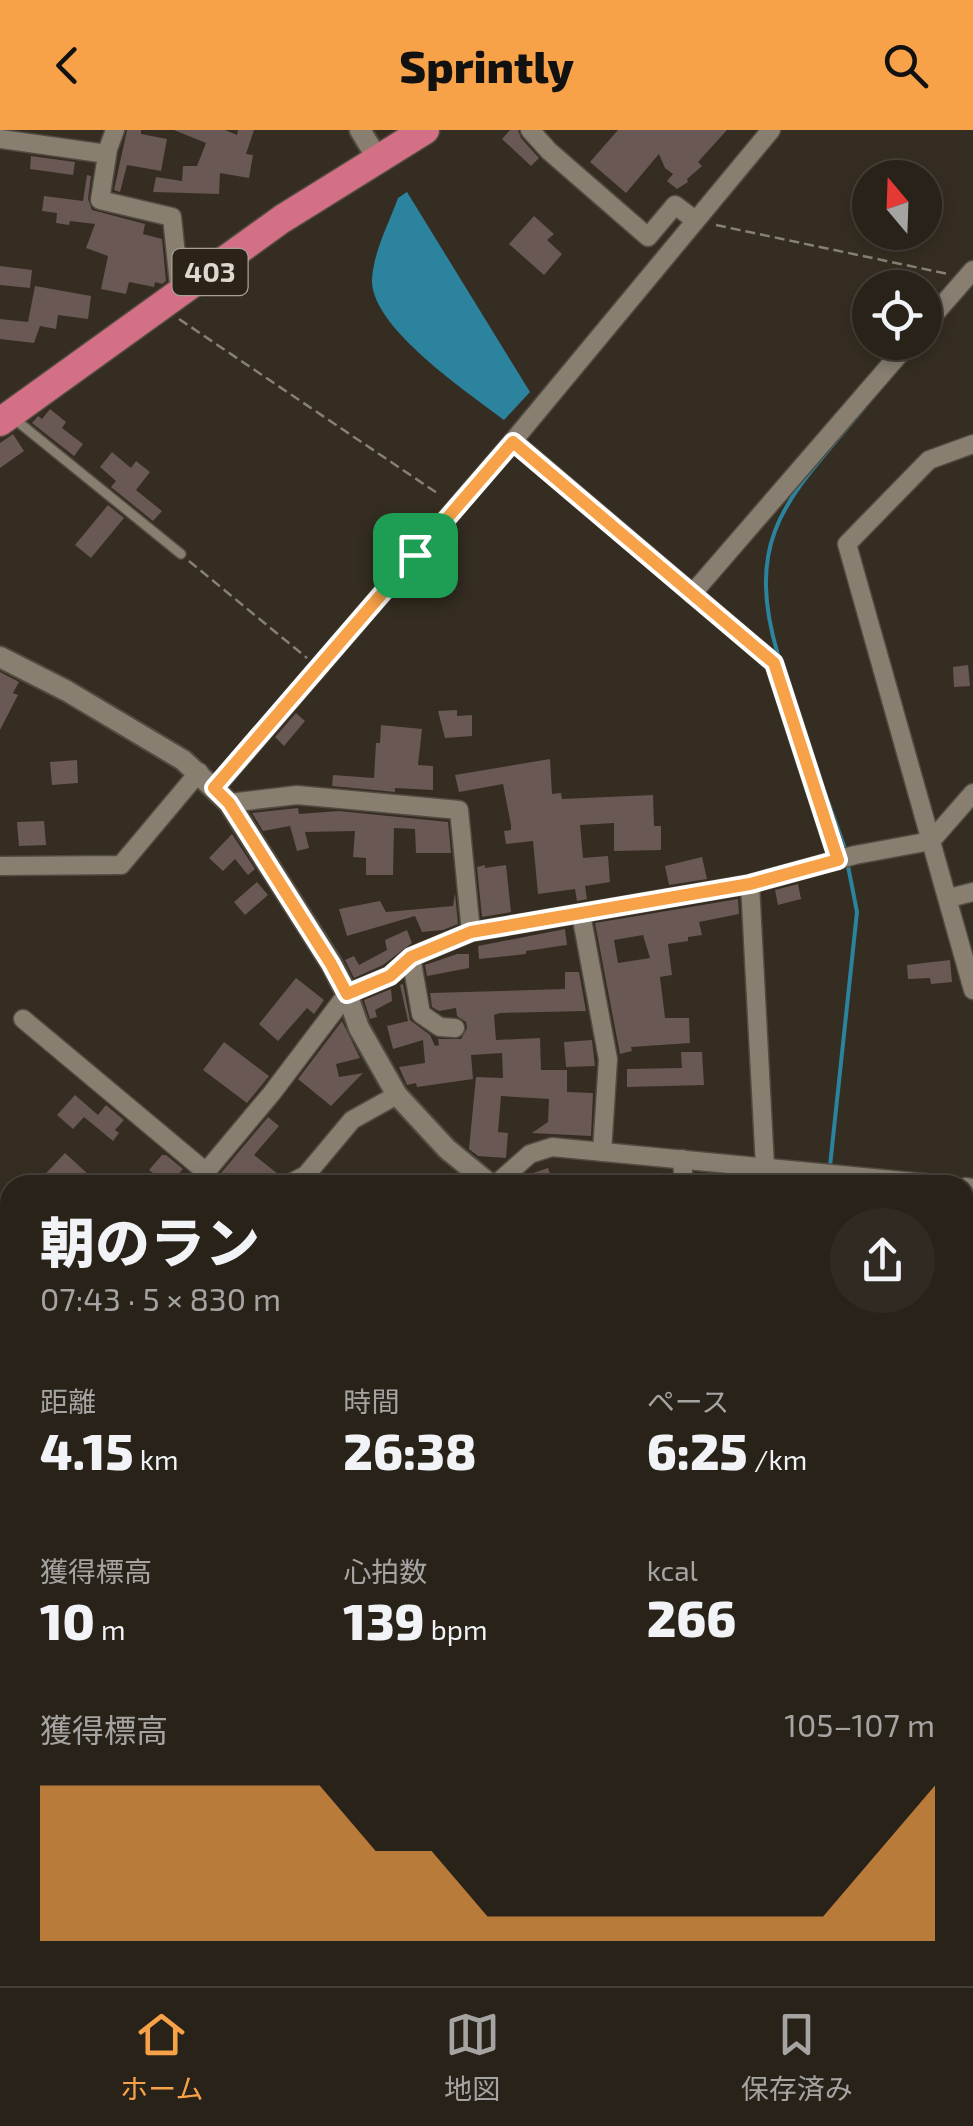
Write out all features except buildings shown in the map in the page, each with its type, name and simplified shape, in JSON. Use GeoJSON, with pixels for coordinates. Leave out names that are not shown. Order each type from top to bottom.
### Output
{"type":"FeatureCollection","features":[{"type":"Feature","properties":{"kind":"highway","name":"403"},"geometry":{"type":"LineString","coordinates":[[3,417],[282,219],[426,130]]}},
{"type":"Feature","properties":{"kind":"street"},"geometry":{"type":"LineString","coordinates":[[116,130],[107,154],[100,200],[172,216],[170,300]]}},
{"type":"Feature","properties":{"kind":"street"},"geometry":{"type":"LineString","coordinates":[[360,130],[377,158]]}},
{"type":"Feature","properties":{"kind":"street"},"geometry":{"type":"LineString","coordinates":[[530,130],[648,237],[675,206],[695,220]]}},
{"type":"Feature","properties":{"kind":"street"},"geometry":{"type":"LineString","coordinates":[[222,796],[317,668],[513,442],[772,130]]}},
{"type":"Feature","properties":{"kind":"street"},"geometry":{"type":"LineString","coordinates":[[0,139],[107,154]]}},
{"type":"Feature","properties":{"kind":"street"},"geometry":{"type":"LineString","coordinates":[[942,305],[969,274]]}},
{"type":"Feature","properties":{"kind":"street"},"geometry":{"type":"LineString","coordinates":[[692,594],[894,360]]}},
{"type":"Feature","properties":{"kind":"street"},"geometry":{"type":"LineString","coordinates":[[513,442],[774,663],[838,860]]}},
{"type":"Feature","properties":{"kind":"street"},"geometry":{"type":"LineString","coordinates":[[973,444],[929,460],[847,544],[973,990]]}},
{"type":"Feature","properties":{"kind":"street"},"geometry":{"type":"LineString","coordinates":[[0,657],[67,692],[199,772],[222,796],[331,964],[347,994],[358,1028],[398,1095],[447,1149],[480,1175]]}},
{"type":"Feature","properties":{"kind":"street"},"geometry":{"type":"LineString","coordinates":[[0,866],[122,864],[199,772]]}},
{"type":"Feature","properties":{"kind":"street"},"geometry":{"type":"LineString","coordinates":[[203,1175],[272,1093],[347,994],[390,976],[411,957],[471,932],[750,884],[932,840],[973,793]]}},
{"type":"Feature","properties":{"kind":"street"},"geometry":{"type":"LineString","coordinates":[[222,796],[297,794],[460,810],[471,932]]}},
{"type":"Feature","properties":{"kind":"street"},"geometry":{"type":"LineString","coordinates":[[750,884],[765,1167]]}},
{"type":"Feature","properties":{"kind":"street"},"geometry":{"type":"LineString","coordinates":[[949,898],[973,892]]}},
{"type":"Feature","properties":{"kind":"street"},"geometry":{"type":"LineString","coordinates":[[581,914],[608,1058],[602,1152]]}},
{"type":"Feature","properties":{"kind":"street"},"geometry":{"type":"LineString","coordinates":[[411,957],[421,1014],[440,1027],[455,1028]]}},
{"type":"Feature","properties":{"kind":"street"},"geometry":{"type":"LineString","coordinates":[[24,1019],[197,1175]]}},
{"type":"Feature","properties":{"kind":"street"},"geometry":{"type":"LineString","coordinates":[[306,1175],[352,1120],[398,1095]]}},
{"type":"Feature","properties":{"kind":"street"},"geometry":{"type":"LineString","coordinates":[[506,1175],[540,1148],[845,1175]]}},
{"type":"Feature","properties":{"kind":"street"},"geometry":{"type":"LineString","coordinates":[[682,1159],[683,1175]]}},
{"type":"Feature","properties":{"kind":"lane"},"geometry":{"type":"LineString","coordinates":[[3,417],[180,554]]}},
{"type":"Feature","properties":{"kind":"path"},"geometry":{"type":"LineString","coordinates":[[695,220],[969,274]]}},
{"type":"Feature","properties":{"kind":"path"},"geometry":{"type":"LineString","coordinates":[[170,300],[437,493]]}},
{"type":"Feature","properties":{"kind":"path"},"geometry":{"type":"LineString","coordinates":[[180,554],[317,668]]}},
{"type":"Feature","properties":{"kind":"water"},"geometry":{"type":"Polygon","coordinates":[[[407,192],[530,392],[504,420],[424,358],[387,318],[376,299],[372,280],[375,259],[398,198],[407,192]]]}},
{"type":"Feature","properties":{"kind":"waterway"},"geometry":{"type":"LineString","coordinates":[[778,655],[768,613],[766,577],[770,546],[795,493],[864,408]]}},
{"type":"Feature","properties":{"kind":"waterway"},"geometry":{"type":"LineString","coordinates":[[828,801],[845,849]]}},
{"type":"Feature","properties":{"kind":"waterway"},"geometry":{"type":"LineString","coordinates":[[830,1166],[857,912],[848,866]]}},
{"type":"Feature","properties":{"kind":"route"},"geometry":{"type":"LineString","coordinates":[[513,442],[774,663],[838,860],[750,884],[471,932],[411,957],[390,976],[347,994],[229,803],[214,788],[415,555],[513,442]]}}]}
